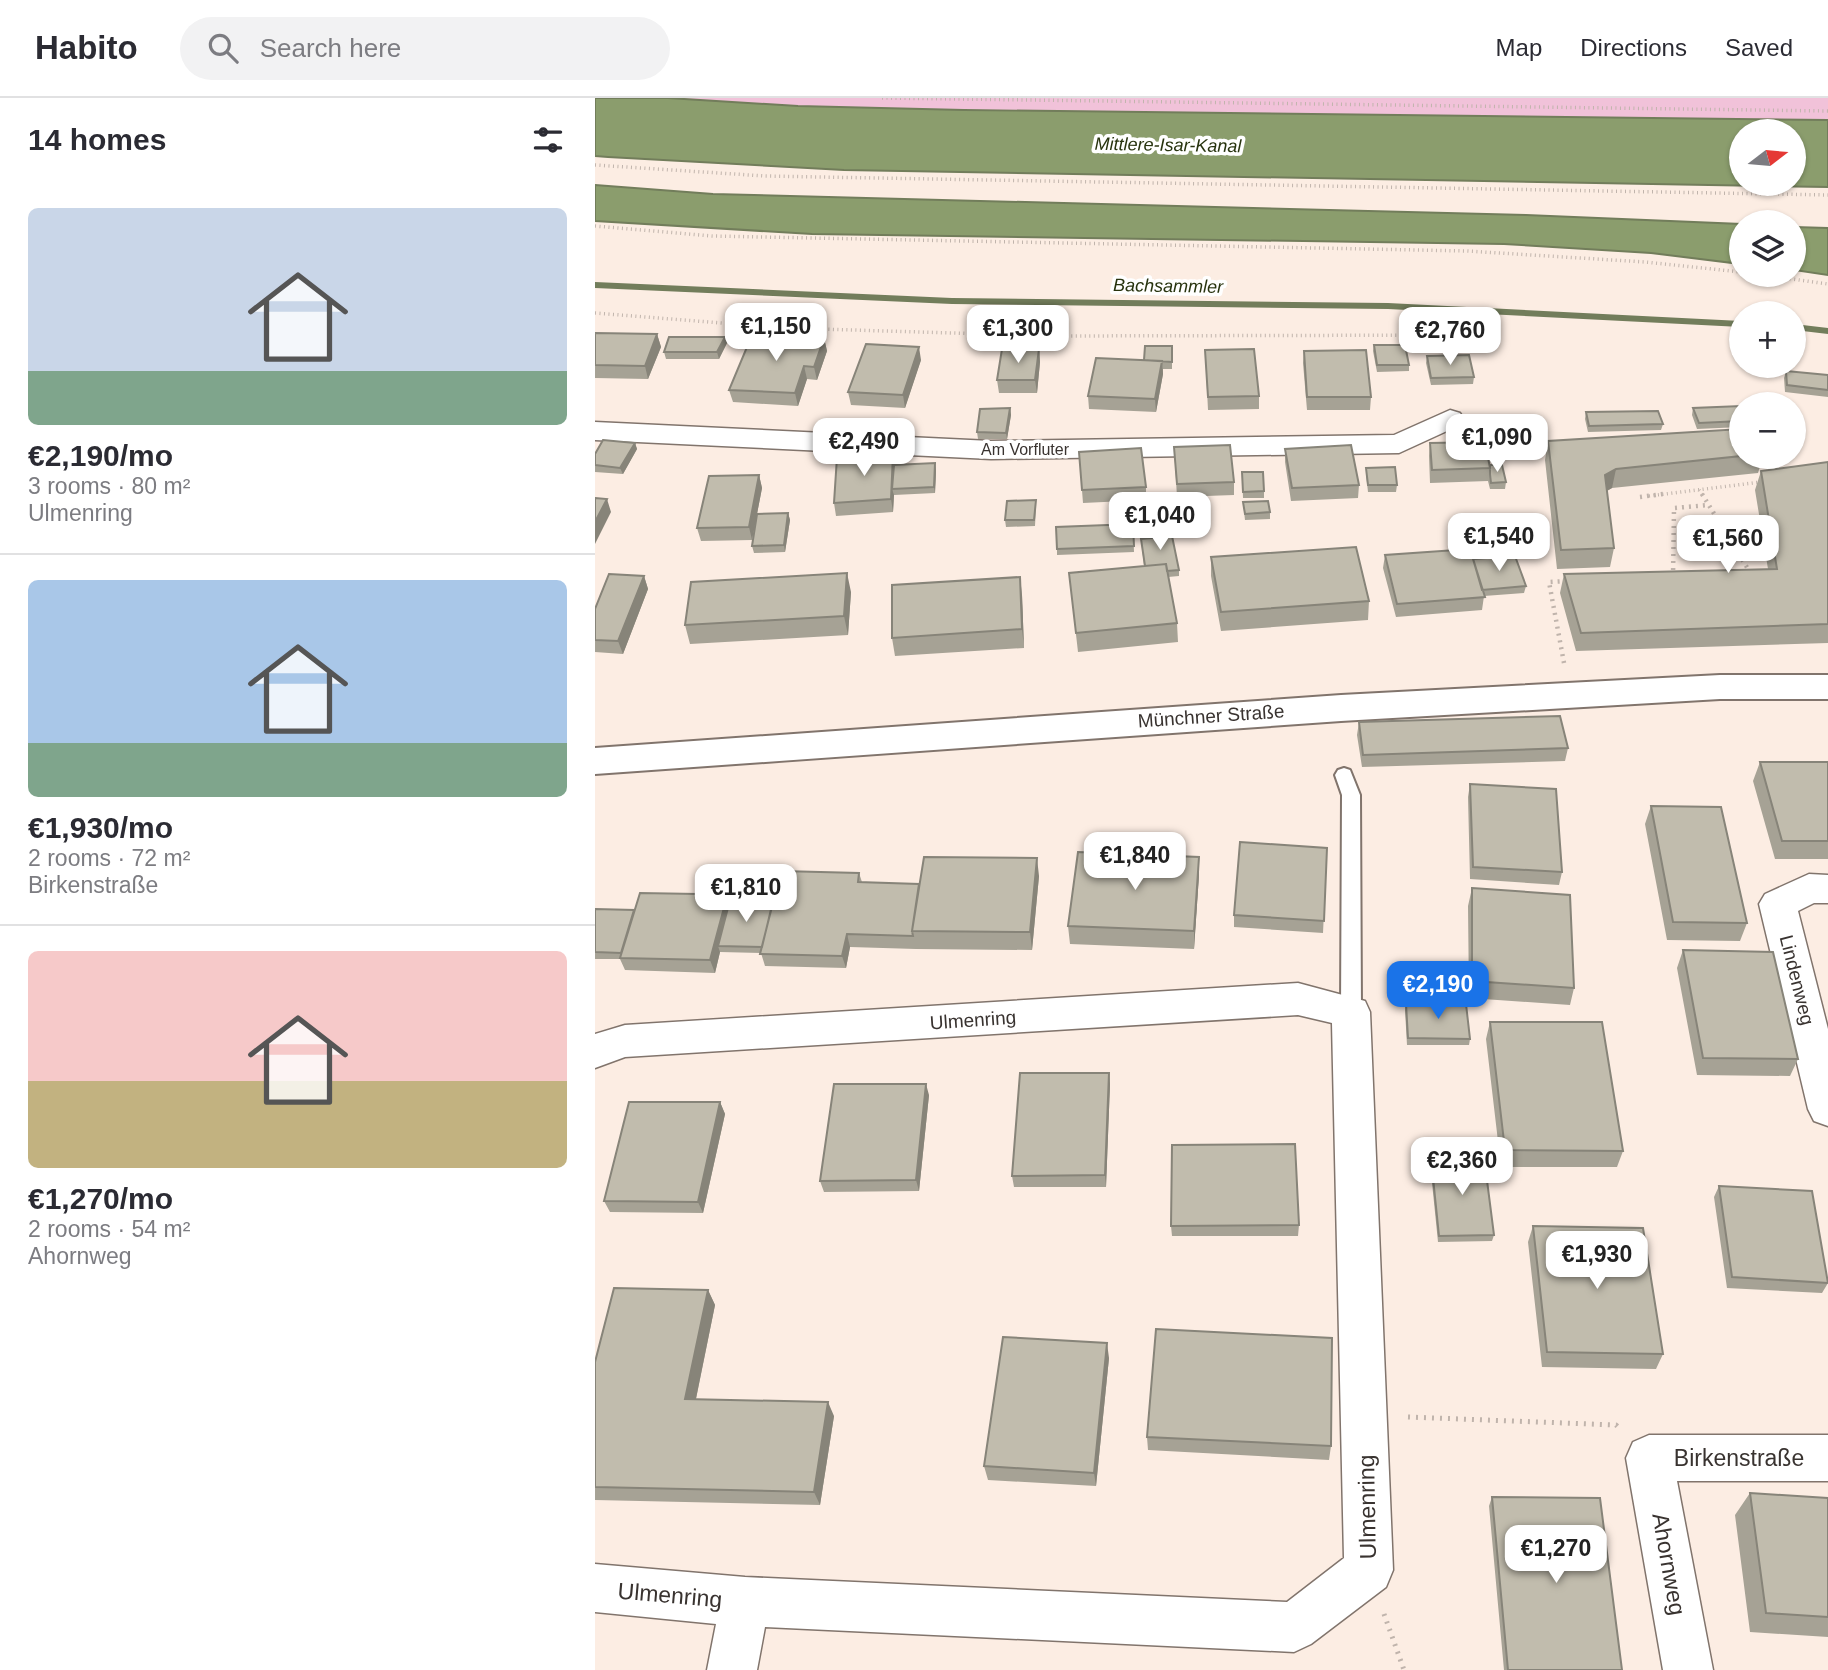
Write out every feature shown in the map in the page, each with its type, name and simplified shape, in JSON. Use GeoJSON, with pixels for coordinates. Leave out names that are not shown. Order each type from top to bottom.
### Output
{"type":"FeatureCollection","features":[{"type":"Feature","properties":{"kind":"main road","name":"Münchner Straße"},"geometry":{"type":"LineString","coordinates":[[595,761],[1341,708],[1720,687],[1828,687]]}},
{"type":"Feature","properties":{"kind":"street","name":"Am Vorfluter"},"geometry":{"type":"LineString","coordinates":[[595,431],[1005,450],[1399,444],[1450,419]]}},
{"type":"Feature","properties":{"kind":"street","name":"Lindenweg"},"geometry":{"type":"LineString","coordinates":[[1828,889],[1809,888],[1778,904],[1828,1109]]}},
{"type":"Feature","properties":{"kind":"street","name":"Ulmenring"},"geometry":{"type":"LineString","coordinates":[[595,1051],[625,1041],[1298,999],[1351,1012],[1369,1570],[1294,1627],[745,1602],[595,1588]]}},
{"type":"Feature","properties":{"kind":"street","name":"Birkenstraße"},"geometry":{"type":"LineString","coordinates":[[1649,1458],[1828,1458]]}},
{"type":"Feature","properties":{"kind":"street","name":"Ahornweg"},"geometry":{"type":"LineString","coordinates":[[1649,1458],[1688,1670]]}},
{"type":"Feature","properties":{"kind":"street","name":"Ulmenring"},"geometry":{"type":"LineString","coordinates":[[732,1670],[745,1602]]}},
{"type":"Feature","properties":{"kind":"lane","name":"Ulmenring"},"geometry":{"type":"LineString","coordinates":[[1344,775],[1351,795],[1351,1012]]}},
{"type":"Feature","properties":{"kind":"path"},"geometry":{"type":"LineString","coordinates":[[882,98],[1828,111]]}},
{"type":"Feature","properties":{"kind":"path"},"geometry":{"type":"LineString","coordinates":[[595,165],[765,177],[1828,195]]}},
{"type":"Feature","properties":{"kind":"path"},"geometry":{"type":"LineString","coordinates":[[595,226],[712,236],[1467,251],[1645,262],[1729,271]]}},
{"type":"Feature","properties":{"kind":"path"},"geometry":{"type":"LineString","coordinates":[[1806,281],[1828,284]]}},
{"type":"Feature","properties":{"kind":"path"},"geometry":{"type":"LineString","coordinates":[[595,313],[785,327],[1055,336],[1496,335]]}},
{"type":"Feature","properties":{"kind":"path"},"geometry":{"type":"LineString","coordinates":[[1640,497],[1764,482]]}},
{"type":"Feature","properties":{"kind":"path"},"geometry":{"type":"LineString","coordinates":[[1699,490],[1748,569]]}},
{"type":"Feature","properties":{"kind":"path"},"geometry":{"type":"LineString","coordinates":[[1660,577],[1674,577],[1674,508],[1709,505]]}},
{"type":"Feature","properties":{"kind":"path"},"geometry":{"type":"LineString","coordinates":[[1565,666],[1549,582],[1577,581]]}},
{"type":"Feature","properties":{"kind":"path"},"geometry":{"type":"LineString","coordinates":[[1366,1415],[1616,1425],[1649,1458]]}},
{"type":"Feature","properties":{"kind":"path"},"geometry":{"type":"LineString","coordinates":[[1369,1570],[1404,1670]]}},
{"type":"Feature","properties":{"kind":"shaded area"},"geometry":{"type":"Polygon","coordinates":[[[668,98],[1828,98],[1828,120],[964,110],[798,106],[668,98]]]}},
{"type":"Feature","properties":{"kind":"water","name":"Mittlere-Isar-Kanal"},"geometry":{"type":"Polygon","coordinates":[[[595,98],[668,98],[798,106],[964,110],[1742,119],[1729,119],[1729,185],[844,170],[595,156],[595,98]]]}},
{"type":"Feature","properties":{"kind":"water"},"geometry":{"type":"Polygon","coordinates":[[[1806,120],[1828,120],[1828,187],[1806,187],[1806,120]]]}},
{"type":"Feature","properties":{"kind":"water"},"geometry":{"type":"Polygon","coordinates":[[[595,185],[713,194],[1526,215],[1729,223],[1729,263],[1651,253],[1504,244],[812,234],[595,221],[595,185]]]}},
{"type":"Feature","properties":{"kind":"water"},"geometry":{"type":"Polygon","coordinates":[[[1806,227],[1828,228],[1828,275],[1806,272],[1806,227]]]}},
{"type":"Feature","properties":{"kind":"building"},"geometry":{"type":"Polygon","coordinates":[[[595,333],[657,334],[645,366],[595,365],[595,333]]]}},
{"type":"Feature","properties":{"kind":"building"},"geometry":{"type":"Polygon","coordinates":[[[752,335],[824,338],[814,367],[804,366],[795,393],[729,390],[752,335]]]}},
{"type":"Feature","properties":{"kind":"building"},"geometry":{"type":"Polygon","coordinates":[[[669,337],[725,337],[717,352],[664,352],[669,337]]]}},
{"type":"Feature","properties":{"kind":"building"},"geometry":{"type":"Polygon","coordinates":[[[866,344],[919,347],[903,395],[848,392],[866,344]]]}},
{"type":"Feature","properties":{"kind":"building"},"geometry":{"type":"Polygon","coordinates":[[[1374,345],[1405,345],[1409,365],[1377,365],[1374,345]]]}},
{"type":"Feature","properties":{"kind":"building"},"geometry":{"type":"Polygon","coordinates":[[[1145,346],[1172,346],[1172,362],[1144,360],[1145,346]]]}},
{"type":"Feature","properties":{"kind":"building"},"geometry":{"type":"Polygon","coordinates":[[[1002,349],[1039,349],[1035,380],[997,380],[1002,349]]]}},
{"type":"Feature","properties":{"kind":"building"},"geometry":{"type":"Polygon","coordinates":[[[1254,349],[1259,396],[1208,397],[1205,350],[1254,349]]]}},
{"type":"Feature","properties":{"kind":"building"},"geometry":{"type":"Polygon","coordinates":[[[1366,350],[1371,397],[1307,397],[1304,351],[1366,350]]]}},
{"type":"Feature","properties":{"kind":"building"},"geometry":{"type":"Polygon","coordinates":[[[1469,355],[1474,377],[1431,378],[1427,356],[1469,355]]]}},
{"type":"Feature","properties":{"kind":"building"},"geometry":{"type":"Polygon","coordinates":[[[1096,358],[1162,361],[1155,399],[1088,396],[1096,358]]]}},
{"type":"Feature","properties":{"kind":"building"},"geometry":{"type":"Polygon","coordinates":[[[1806,373],[1828,375],[1828,390],[1787,385],[1786,378],[1806,378],[1806,373]]]}},
{"type":"Feature","properties":{"kind":"building"},"geometry":{"type":"Polygon","coordinates":[[[1729,406],[1729,422],[1699,423],[1693,408],[1729,406]]]}},
{"type":"Feature","properties":{"kind":"building"},"geometry":{"type":"Polygon","coordinates":[[[1010,408],[1006,433],[977,432],[980,409],[1010,408]]]}},
{"type":"Feature","properties":{"kind":"building"},"geometry":{"type":"Polygon","coordinates":[[[1658,411],[1663,424],[1589,426],[1586,412],[1658,411]]]}},
{"type":"Feature","properties":{"kind":"building"},"geometry":{"type":"Polygon","coordinates":[[[1729,430],[1729,457],[1616,469],[1605,475],[1614,548],[1561,550],[1548,441],[1729,430]]]}},
{"type":"Feature","properties":{"kind":"building"},"geometry":{"type":"Polygon","coordinates":[[[603,440],[635,443],[620,468],[595,465],[595,454],[603,440]]]}},
{"type":"Feature","properties":{"kind":"building"},"geometry":{"type":"Polygon","coordinates":[[[1485,442],[1490,468],[1432,470],[1430,443],[1485,442]]]}},
{"type":"Feature","properties":{"kind":"building"},"geometry":{"type":"Polygon","coordinates":[[[1230,445],[1234,482],[1177,484],[1174,447],[1230,445]]]}},
{"type":"Feature","properties":{"kind":"building"},"geometry":{"type":"Polygon","coordinates":[[[1351,445],[1359,485],[1292,488],[1285,449],[1351,445]]]}},
{"type":"Feature","properties":{"kind":"building"},"geometry":{"type":"Polygon","coordinates":[[[1141,448],[1146,487],[1082,490],[1079,452],[1141,448]]]}},
{"type":"Feature","properties":{"kind":"building"},"geometry":{"type":"Polygon","coordinates":[[[893,454],[891,499],[834,503],[837,457],[893,454]]]}},
{"type":"Feature","properties":{"kind":"building"},"geometry":{"type":"Polygon","coordinates":[[[1828,462],[1828,624],[1581,633],[1564,574],[1777,569],[1761,471],[1806,469],[1806,465],[1828,462]]]}},
{"type":"Feature","properties":{"kind":"building"},"geometry":{"type":"Polygon","coordinates":[[[935,463],[934,487],[892,489],[894,465],[935,463]]]}},
{"type":"Feature","properties":{"kind":"building"},"geometry":{"type":"Polygon","coordinates":[[[1490,465],[1502,465],[1506,482],[1491,483],[1490,465]]]}},
{"type":"Feature","properties":{"kind":"building"},"geometry":{"type":"Polygon","coordinates":[[[1395,467],[1397,485],[1368,485],[1366,468],[1395,467]]]}},
{"type":"Feature","properties":{"kind":"building"},"geometry":{"type":"Polygon","coordinates":[[[1242,472],[1263,472],[1264,491],[1243,492],[1242,472]]]}},
{"type":"Feature","properties":{"kind":"building"},"geometry":{"type":"Polygon","coordinates":[[[759,475],[749,527],[697,528],[709,476],[759,475]]]}},
{"type":"Feature","properties":{"kind":"building"},"geometry":{"type":"Polygon","coordinates":[[[595,498],[607,499],[595,522],[595,498]]]}},
{"type":"Feature","properties":{"kind":"building"},"geometry":{"type":"Polygon","coordinates":[[[1036,500],[1034,520],[1005,520],[1007,501],[1036,500]]]}},
{"type":"Feature","properties":{"kind":"building"},"geometry":{"type":"Polygon","coordinates":[[[1268,501],[1270,512],[1245,514],[1243,502],[1268,501]]]}},
{"type":"Feature","properties":{"kind":"building"},"geometry":{"type":"Polygon","coordinates":[[[788,513],[784,545],[752,546],[757,514],[788,513]]]}},
{"type":"Feature","properties":{"kind":"building"},"geometry":{"type":"Polygon","coordinates":[[[1133,524],[1134,546],[1057,549],[1056,527],[1133,524]]]}},
{"type":"Feature","properties":{"kind":"building"},"geometry":{"type":"Polygon","coordinates":[[[1172,536],[1179,570],[1167,571],[1166,564],[1145,566],[1141,539],[1172,536]]]}},
{"type":"Feature","properties":{"kind":"building"},"geometry":{"type":"Polygon","coordinates":[[[1356,547],[1369,601],[1221,612],[1211,557],[1356,547]]]}},
{"type":"Feature","properties":{"kind":"building"},"geometry":{"type":"Polygon","coordinates":[[[1470,549],[1485,597],[1397,604],[1385,555],[1470,549]]]}},
{"type":"Feature","properties":{"kind":"building"},"geometry":{"type":"Polygon","coordinates":[[[1515,556],[1526,586],[1482,590],[1473,559],[1515,556]]]}},
{"type":"Feature","properties":{"kind":"building"},"geometry":{"type":"Polygon","coordinates":[[[1166,564],[1177,623],[1076,633],[1069,573],[1166,564]]]}},
{"type":"Feature","properties":{"kind":"building"},"geometry":{"type":"Polygon","coordinates":[[[847,573],[844,616],[685,625],[691,582],[847,573]]]}},
{"type":"Feature","properties":{"kind":"building"},"geometry":{"type":"Polygon","coordinates":[[[609,574],[644,576],[618,641],[595,640],[595,609],[609,574]]]}},
{"type":"Feature","properties":{"kind":"building"},"geometry":{"type":"Polygon","coordinates":[[[1020,577],[1022,629],[892,638],[892,585],[1020,577]]]}},
{"type":"Feature","properties":{"kind":"building"},"geometry":{"type":"Polygon","coordinates":[[[1560,716],[1568,748],[1363,755],[1359,722],[1560,716]]]}},
{"type":"Feature","properties":{"kind":"building"},"geometry":{"type":"Polygon","coordinates":[[[1760,762],[1828,762],[1828,841],[1782,841],[1760,762]]]}},
{"type":"Feature","properties":{"kind":"building"},"geometry":{"type":"Polygon","coordinates":[[[1470,784],[1556,789],[1562,872],[1473,867],[1470,784]]]}},
{"type":"Feature","properties":{"kind":"building"},"geometry":{"type":"Polygon","coordinates":[[[1651,806],[1721,807],[1747,923],[1673,922],[1651,806]]]}},
{"type":"Feature","properties":{"kind":"building"},"geometry":{"type":"Polygon","coordinates":[[[1240,842],[1327,848],[1324,921],[1234,915],[1240,842]]]}},
{"type":"Feature","properties":{"kind":"building"},"geometry":{"type":"Polygon","coordinates":[[[1078,852],[1199,857],[1194,931],[1068,926],[1078,852]]]}},
{"type":"Feature","properties":{"kind":"building"},"geometry":{"type":"Polygon","coordinates":[[[924,857],[1037,858],[1030,932],[912,931],[924,857]]]}},
{"type":"Feature","properties":{"kind":"building"},"geometry":{"type":"Polygon","coordinates":[[[781,871],[859,873],[858,882],[919,884],[913,936],[847,934],[842,956],[760,954],[781,871]]]}},
{"type":"Feature","properties":{"kind":"building"},"geometry":{"type":"Polygon","coordinates":[[[704,873],[733,874],[710,960],[620,958],[640,893],[698,894],[704,873]]]}},
{"type":"Feature","properties":{"kind":"building"},"geometry":{"type":"Polygon","coordinates":[[[1472,888],[1570,895],[1574,988],[1472,981],[1472,888]]]}},
{"type":"Feature","properties":{"kind":"building"},"geometry":{"type":"Polygon","coordinates":[[[730,900],[773,901],[762,947],[718,946],[730,900]]]}},
{"type":"Feature","properties":{"kind":"building"},"geometry":{"type":"Polygon","coordinates":[[[595,909],[634,910],[621,953],[595,952],[595,909]]]}},
{"type":"Feature","properties":{"kind":"building"},"geometry":{"type":"Polygon","coordinates":[[[1683,950],[1773,952],[1798,1059],[1703,1058],[1683,950]]]}},
{"type":"Feature","properties":{"kind":"building"},"geometry":{"type":"Polygon","coordinates":[[[1406,1004],[1466,1004],[1470,1039],[1408,1038],[1406,1004]]]}},
{"type":"Feature","properties":{"kind":"building"},"geometry":{"type":"Polygon","coordinates":[[[1490,1022],[1602,1022],[1623,1151],[1505,1150],[1490,1022]]]}},
{"type":"Feature","properties":{"kind":"building"},"geometry":{"type":"Polygon","coordinates":[[[1020,1073],[1109,1073],[1105,1175],[1012,1176],[1020,1073]]]}},
{"type":"Feature","properties":{"kind":"building"},"geometry":{"type":"Polygon","coordinates":[[[834,1084],[926,1084],[916,1180],[820,1181],[834,1084]]]}},
{"type":"Feature","properties":{"kind":"building"},"geometry":{"type":"Polygon","coordinates":[[[629,1102],[720,1102],[698,1202],[604,1201],[629,1102]]]}},
{"type":"Feature","properties":{"kind":"building"},"geometry":{"type":"Polygon","coordinates":[[[1295,1144],[1299,1225],[1171,1226],[1172,1145],[1295,1144]]]}},
{"type":"Feature","properties":{"kind":"building"},"geometry":{"type":"Polygon","coordinates":[[[1484,1157],[1494,1235],[1439,1236],[1431,1158],[1484,1157]]]}},
{"type":"Feature","properties":{"kind":"building"},"geometry":{"type":"Polygon","coordinates":[[[1719,1186],[1812,1191],[1828,1283],[1732,1277],[1719,1186]]]}},
{"type":"Feature","properties":{"kind":"building"},"geometry":{"type":"Polygon","coordinates":[[[1533,1226],[1643,1228],[1663,1354],[1547,1352],[1533,1226]]]}},
{"type":"Feature","properties":{"kind":"building"},"geometry":{"type":"Polygon","coordinates":[[[614,1288],[708,1290],[685,1399],[828,1402],[814,1492],[595,1487],[595,1362],[614,1288]]]}},
{"type":"Feature","properties":{"kind":"building"},"geometry":{"type":"Polygon","coordinates":[[[1156,1329],[1332,1338],[1331,1446],[1147,1437],[1156,1329]]]}},
{"type":"Feature","properties":{"kind":"building"},"geometry":{"type":"Polygon","coordinates":[[[1003,1337],[1107,1343],[1094,1473],[984,1466],[1003,1337]]]}},
{"type":"Feature","properties":{"kind":"building"},"geometry":{"type":"Polygon","coordinates":[[[1750,1493],[1828,1498],[1828,1617],[1766,1613],[1750,1493]]]}},
{"type":"Feature","properties":{"kind":"building"},"geometry":{"type":"Polygon","coordinates":[[[1492,1497],[1600,1498],[1622,1670],[1508,1670],[1492,1497]]]}},
{"type":"Feature","properties":{"kind":"waterway","name":"Bachsammler"},"geometry":{"type":"LineString","coordinates":[[595,285],[952,301],[1388,306],[1729,323]]}},
{"type":"Feature","properties":{"kind":"waterway","name":"Bachsammler"},"geometry":{"type":"LineString","coordinates":[[1806,328],[1828,331]]}}]}
